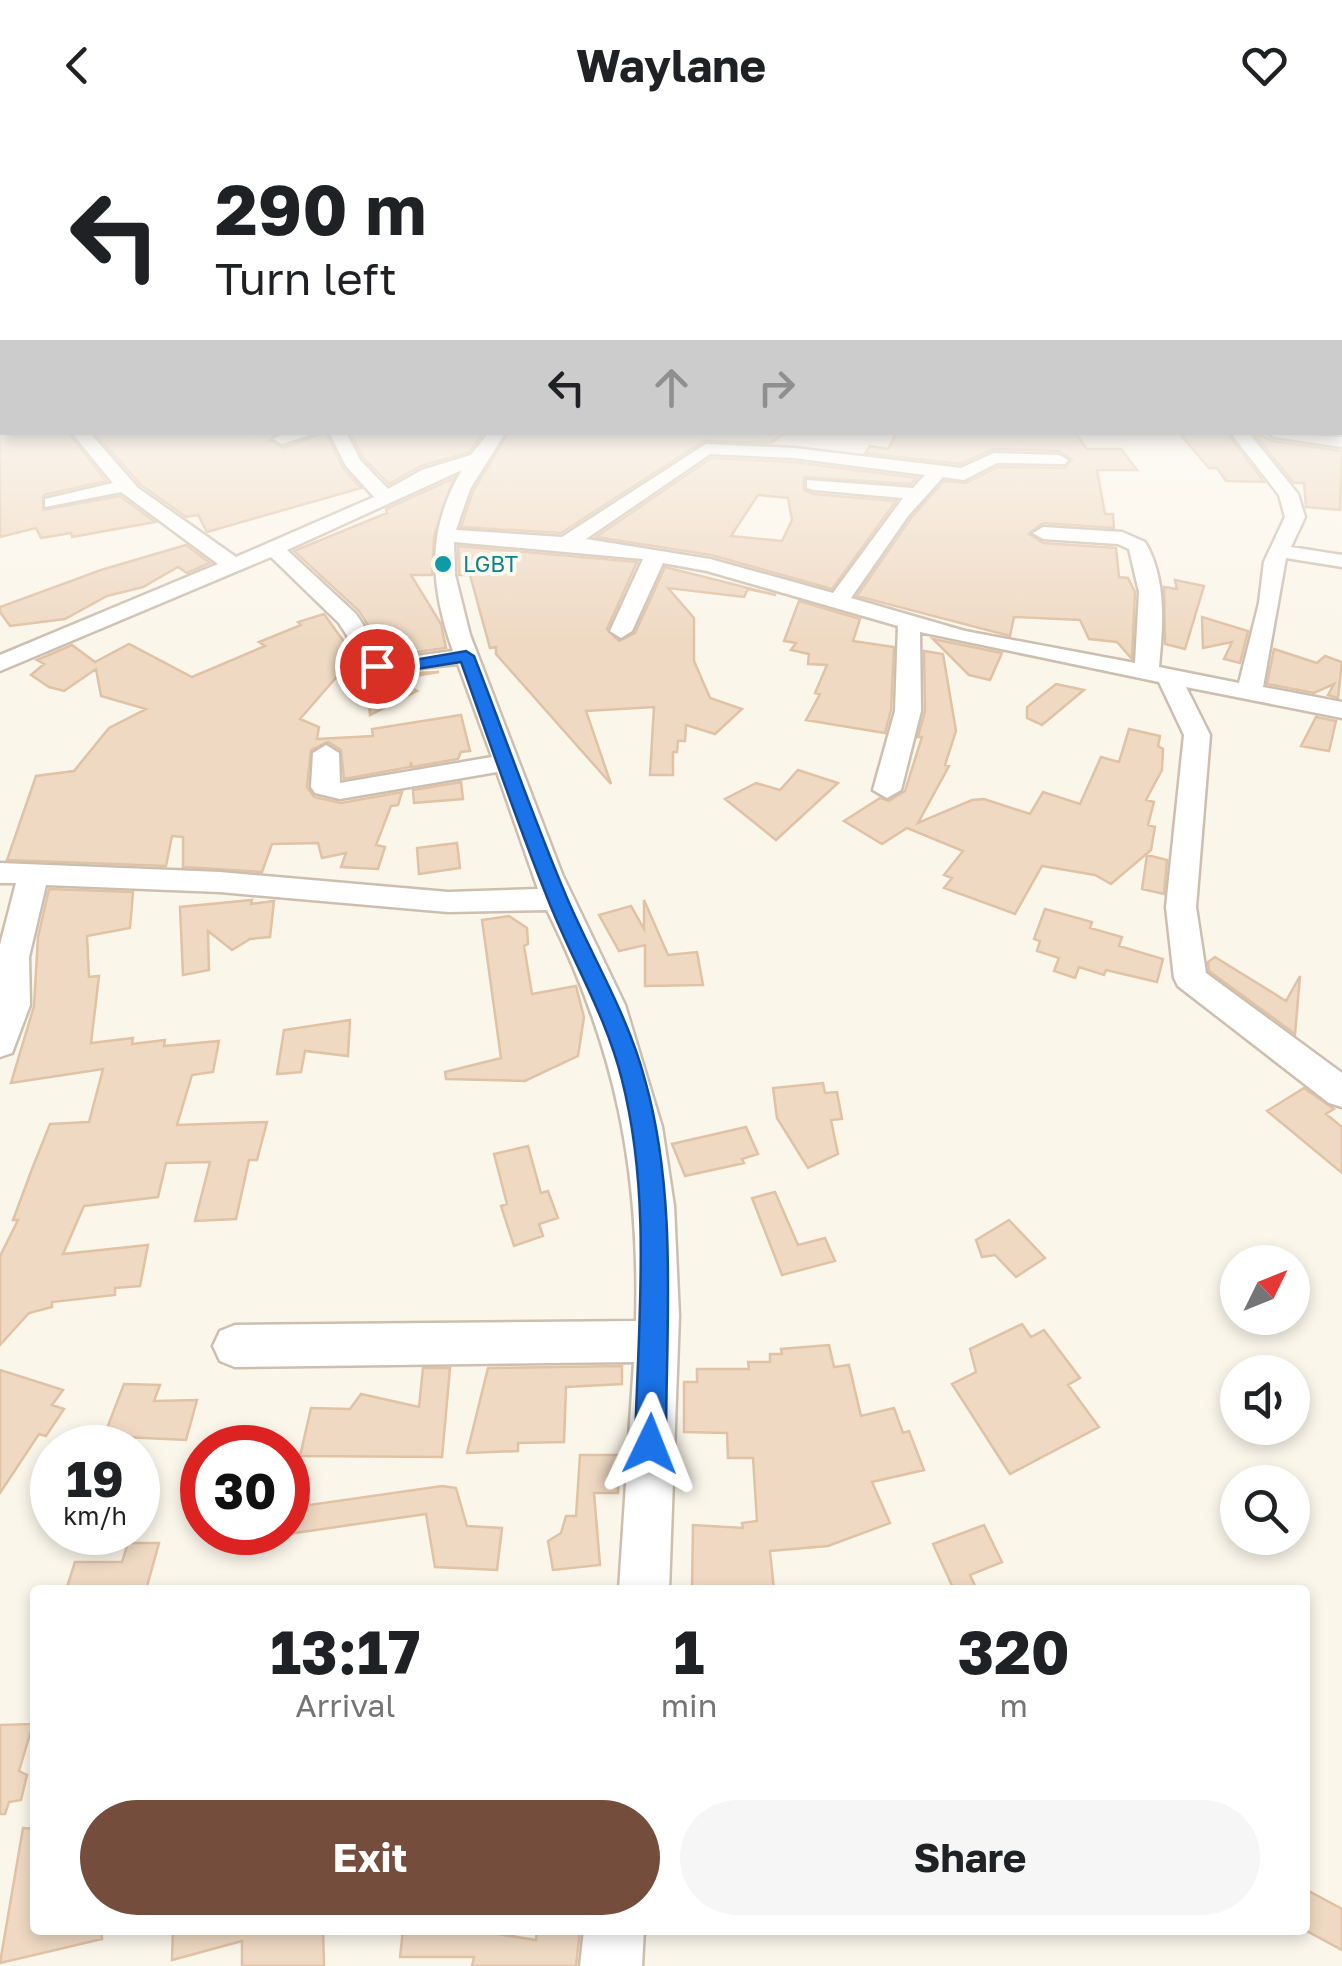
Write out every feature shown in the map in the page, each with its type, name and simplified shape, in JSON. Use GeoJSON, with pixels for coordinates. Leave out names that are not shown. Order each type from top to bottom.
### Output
{"type":"FeatureCollection","features":[{"type":"Feature","properties":{"kind":"street"},"geometry":{"type":"LineString","coordinates":[[110,469],[124,486],[234,566]]}},
{"type":"Feature","properties":{"kind":"street"},"geometry":{"type":"LineString","coordinates":[[358,469],[386,498]]}},
{"type":"Feature","properties":{"kind":"street"},"geometry":{"type":"LineString","coordinates":[[0,664],[274,550],[447,469]]}},
{"type":"Feature","properties":{"kind":"street"},"geometry":{"type":"LineString","coordinates":[[471,469],[444,535],[450,602],[466,656],[558,899],[588,958],[634,1080],[648,1154],[654,1227],[654,1341],[644,1585]]}},
{"type":"Feature","properties":{"kind":"street"},"geometry":{"type":"LineString","coordinates":[[566,543],[677,469]]}},
{"type":"Feature","properties":{"kind":"street"},"geometry":{"type":"LineString","coordinates":[[925,469],[968,474],[977,469]]}},
{"type":"Feature","properties":{"kind":"street"},"geometry":{"type":"LineString","coordinates":[[1249,693],[1279,551],[1293,527],[1293,503],[1266,469]]}},
{"type":"Feature","properties":{"kind":"street"},"geometry":{"type":"LineString","coordinates":[[838,602],[901,512],[940,470]]}},
{"type":"Feature","properties":{"kind":"street"},"geometry":{"type":"LineString","coordinates":[[814,484],[919,494]]}},
{"type":"Feature","properties":{"kind":"street"},"geometry":{"type":"LineString","coordinates":[[52,503],[124,486]]}},
{"type":"Feature","properties":{"kind":"street"},"geometry":{"type":"LineString","coordinates":[[1043,533],[1122,538],[1138,546],[1149,588],[1157,674],[1197,734],[1181,907],[1190,978],[1342,1093]]}},
{"type":"Feature","properties":{"kind":"street"},"geometry":{"type":"LineString","coordinates":[[444,535],[656,554],[746,573],[909,623],[1342,710]]}},
{"type":"Feature","properties":{"kind":"street"},"geometry":{"type":"LineString","coordinates":[[274,550],[348,619],[380,668],[466,656]]}},
{"type":"Feature","properties":{"kind":"street"},"geometry":{"type":"LineString","coordinates":[[1279,551],[1342,561]]}},
{"type":"Feature","properties":{"kind":"street"},"geometry":{"type":"LineString","coordinates":[[621,631],[656,554]]}},
{"type":"Feature","properties":{"kind":"street"},"geometry":{"type":"LineString","coordinates":[[887,790],[908,711],[909,623]]}},
{"type":"Feature","properties":{"kind":"street"},"geometry":{"type":"LineString","coordinates":[[326,752],[325,786],[340,791],[506,763]]}},
{"type":"Feature","properties":{"kind":"street"},"geometry":{"type":"LineString","coordinates":[[0,873],[313,889],[448,902],[558,899]]}},
{"type":"Feature","properties":{"kind":"street"},"geometry":{"type":"LineString","coordinates":[[0,1044],[13,1004],[10,972],[34,873]]}},
{"type":"Feature","properties":{"kind":"street"},"geometry":{"type":"LineString","coordinates":[[236,1346],[654,1341]]}},
{"type":"Feature","properties":{"kind":"street"},"geometry":{"type":"LineString","coordinates":[[610,1966],[613,1935]]}},
{"type":"Feature","properties":{"kind":"building"},"geometry":{"type":"Polygon","coordinates":[[[0,469],[96,469],[106,481],[44,495],[43,510],[120,496],[155,522],[72,537],[71,533],[41,538],[36,528],[0,537],[0,469]]]}},
{"type":"Feature","properties":{"kind":"building"},"geometry":{"type":"Polygon","coordinates":[[[127,469],[344,469],[361,488],[207,532],[198,515],[186,517],[141,485],[127,469]]]}},
{"type":"Feature","properties":{"kind":"building"},"geometry":{"type":"Polygon","coordinates":[[[374,469],[416,469],[389,484],[374,469]]]}},
{"type":"Feature","properties":{"kind":"building"},"geometry":{"type":"Polygon","coordinates":[[[487,469],[661,469],[561,533],[461,527],[473,491],[487,469]]]}},
{"type":"Feature","properties":{"kind":"building"},"geometry":{"type":"Polygon","coordinates":[[[695,469],[845,469],[917,478],[911,484],[804,477],[804,490],[813,494],[896,501],[832,589],[711,555],[596,537],[695,469]],[[758,495],[731,536],[782,541],[792,520],[788,498],[758,495]]]}},
{"type":"Feature","properties":{"kind":"building"},"geometry":{"type":"Polygon","coordinates":[[[995,469],[1136,469],[1097,470],[1105,514],[1113,514],[1114,528],[1043,523],[1029,534],[1043,543],[1116,548],[1119,577],[1128,578],[1135,592],[1132,659],[1117,642],[1089,639],[1080,620],[1014,617],[1010,636],[857,596],[911,518],[944,481],[966,483],[995,469]]]}},
{"type":"Feature","properties":{"kind":"building"},"geometry":{"type":"Polygon","coordinates":[[[1217,469],[1254,469],[1264,482],[1226,481],[1217,469]]]}},
{"type":"Feature","properties":{"kind":"building"},"geometry":{"type":"Polygon","coordinates":[[[1282,469],[1341,469],[1340,510],[1306,507],[1304,483],[1294,483],[1282,469]]]}},
{"type":"Feature","properties":{"kind":"building"},"geometry":{"type":"Polygon","coordinates":[[[454,478],[434,536],[432,575],[411,575],[441,624],[446,648],[388,656],[359,611],[294,551],[387,513],[386,509],[454,478]]]}},
{"type":"Feature","properties":{"kind":"building"},"geometry":{"type":"Polygon","coordinates":[[[186,545],[210,563],[187,573],[178,567],[143,587],[107,596],[65,619],[10,626],[0,612],[0,607],[101,570],[186,545]]]}},
{"type":"Feature","properties":{"kind":"building"},"geometry":{"type":"Polygon","coordinates":[[[458,546],[637,562],[607,629],[619,641],[635,633],[665,567],[776,595],[748,589],[744,597],[668,588],[694,618],[694,661],[710,698],[742,709],[715,734],[686,725],[685,741],[678,741],[677,752],[673,752],[673,775],[650,775],[654,707],[586,711],[611,784],[496,654],[496,647],[490,648],[470,575],[459,575],[458,546]]]}},
{"type":"Feature","properties":{"kind":"building"},"geometry":{"type":"Polygon","coordinates":[[[1175,580],[1204,586],[1185,649],[1165,644],[1164,587],[1177,589],[1175,580]]]}},
{"type":"Feature","properties":{"kind":"building"},"geometry":{"type":"Polygon","coordinates":[[[799,601],[860,619],[853,641],[894,647],[891,710],[885,733],[806,720],[820,694],[815,693],[827,665],[808,664],[809,654],[791,650],[796,643],[784,641],[799,601]]]}},
{"type":"Feature","properties":{"kind":"building"},"geometry":{"type":"Polygon","coordinates":[[[324,614],[368,675],[439,672],[396,679],[417,691],[370,715],[368,688],[340,673],[300,719],[319,727],[317,739],[373,736],[372,729],[461,715],[470,751],[461,752],[458,759],[412,767],[411,762],[410,767],[344,779],[341,750],[328,742],[311,750],[307,787],[314,797],[341,803],[402,792],[398,805],[391,806],[376,845],[385,847],[378,869],[341,867],[346,853],[322,858],[318,843],[272,844],[262,872],[183,867],[183,837],[172,836],[166,866],[7,860],[36,776],[74,771],[109,728],[146,709],[101,696],[96,669],[64,691],[49,687],[31,675],[44,664],[37,660],[72,645],[95,662],[129,644],[192,677],[265,646],[259,642],[301,625],[298,622],[324,614]]]}},
{"type":"Feature","properties":{"kind":"building"},"geometry":{"type":"Polygon","coordinates":[[[1202,617],[1248,631],[1240,663],[1224,659],[1232,642],[1203,648],[1202,617]]]}},
{"type":"Feature","properties":{"kind":"building"},"geometry":{"type":"Polygon","coordinates":[[[933,639],[1002,653],[990,680],[969,675],[933,639]]]}},
{"type":"Feature","properties":{"kind":"building"},"geometry":{"type":"Polygon","coordinates":[[[1274,649],[1317,663],[1325,656],[1342,662],[1338,698],[1328,695],[1334,684],[1314,693],[1267,684],[1274,649]]]}},
{"type":"Feature","properties":{"kind":"building"},"geometry":{"type":"Polygon","coordinates":[[[924,651],[943,654],[956,731],[945,765],[949,766],[918,823],[972,800],[984,799],[1030,814],[1043,792],[1080,804],[1101,757],[1119,762],[1129,729],[1160,736],[1158,746],[1163,749],[1162,770],[1146,800],[1154,802],[1148,825],[1155,827],[1151,850],[1111,884],[1095,875],[1042,866],[1015,914],[944,888],[952,878],[944,875],[963,851],[907,828],[882,844],[844,821],[880,798],[889,801],[905,791],[922,737],[918,737],[925,711],[924,651]]]}},
{"type":"Feature","properties":{"kind":"building"},"geometry":{"type":"Polygon","coordinates":[[[1056,684],[1084,690],[1042,725],[1027,718],[1027,707],[1056,684]]]}},
{"type":"Feature","properties":{"kind":"building"},"geometry":{"type":"Polygon","coordinates":[[[1316,717],[1336,721],[1329,751],[1301,746],[1316,717]]]}},
{"type":"Feature","properties":{"kind":"building"},"geometry":{"type":"Polygon","coordinates":[[[798,770],[838,783],[776,840],[725,799],[756,783],[780,790],[798,770]]]}},
{"type":"Feature","properties":{"kind":"building"},"geometry":{"type":"Polygon","coordinates":[[[461,782],[463,799],[414,803],[413,790],[461,782]]]}},
{"type":"Feature","properties":{"kind":"building"},"geometry":{"type":"Polygon","coordinates":[[[457,843],[460,868],[419,874],[417,848],[457,843]]]}},
{"type":"Feature","properties":{"kind":"building"},"geometry":{"type":"Polygon","coordinates":[[[1147,855],[1167,860],[1164,894],[1142,889],[1147,855]]]}},
{"type":"Feature","properties":{"kind":"building"},"geometry":{"type":"Polygon","coordinates":[[[49,889],[133,892],[130,928],[87,936],[89,977],[99,976],[91,1043],[133,1038],[132,1044],[165,1040],[164,1046],[219,1041],[213,1072],[192,1075],[177,1125],[267,1122],[257,1160],[249,1160],[236,1219],[195,1221],[210,1162],[166,1163],[158,1197],[84,1206],[63,1254],[148,1245],[140,1286],[115,1288],[115,1295],[52,1302],[52,1307],[29,1313],[0,1345],[0,1256],[18,1220],[13,1220],[32,1169],[50,1124],[89,1122],[103,1069],[11,1083],[34,1006],[38,937],[49,889]]]}},
{"type":"Feature","properties":{"kind":"building"},"geometry":{"type":"Polygon","coordinates":[[[252,900],[251,904],[274,901],[270,937],[250,939],[232,950],[208,931],[209,970],[183,975],[180,907],[252,900]]]}},
{"type":"Feature","properties":{"kind":"building"},"geometry":{"type":"Polygon","coordinates":[[[644,900],[668,955],[697,952],[703,985],[645,986],[645,945],[619,951],[599,915],[631,906],[644,929],[644,900]]]}},
{"type":"Feature","properties":{"kind":"building"},"geometry":{"type":"Polygon","coordinates":[[[1045,909],[1092,922],[1090,928],[1122,937],[1119,946],[1163,959],[1157,982],[1106,970],[1104,975],[1079,967],[1075,978],[1054,971],[1059,958],[1037,951],[1040,941],[1034,939],[1045,909]]]}},
{"type":"Feature","properties":{"kind":"building"},"geometry":{"type":"Polygon","coordinates":[[[509,916],[527,928],[528,944],[524,946],[532,994],[576,986],[584,1017],[578,1056],[525,1081],[446,1079],[445,1072],[501,1058],[482,920],[509,916]]]}},
{"type":"Feature","properties":{"kind":"building"},"geometry":{"type":"Polygon","coordinates":[[[1215,957],[1286,1001],[1300,976],[1295,1034],[1209,971],[1208,962],[1215,957]]]}},
{"type":"Feature","properties":{"kind":"building"},"geometry":{"type":"Polygon","coordinates":[[[350,1020],[348,1056],[305,1051],[301,1072],[277,1074],[284,1030],[350,1020]]]}},
{"type":"Feature","properties":{"kind":"building"},"geometry":{"type":"Polygon","coordinates":[[[823,1083],[825,1093],[837,1092],[842,1119],[831,1120],[838,1154],[808,1168],[777,1118],[773,1088],[823,1083]]]}},
{"type":"Feature","properties":{"kind":"building"},"geometry":{"type":"Polygon","coordinates":[[[1304,1088],[1334,1109],[1326,1114],[1342,1127],[1342,1173],[1267,1111],[1304,1088]]]}},
{"type":"Feature","properties":{"kind":"building"},"geometry":{"type":"Polygon","coordinates":[[[746,1127],[758,1154],[742,1159],[744,1163],[685,1176],[672,1144],[746,1127]]]}},
{"type":"Feature","properties":{"kind":"building"},"geometry":{"type":"Polygon","coordinates":[[[528,1146],[541,1193],[548,1191],[558,1218],[539,1224],[543,1236],[514,1246],[501,1206],[507,1204],[494,1154],[528,1146]]]}},
{"type":"Feature","properties":{"kind":"building"},"geometry":{"type":"Polygon","coordinates":[[[775,1192],[798,1245],[825,1238],[835,1261],[782,1275],[752,1198],[775,1192]]]}},
{"type":"Feature","properties":{"kind":"building"},"geometry":{"type":"Polygon","coordinates":[[[1009,1220],[1045,1258],[1016,1277],[995,1255],[982,1257],[976,1240],[1009,1220]]]}},
{"type":"Feature","properties":{"kind":"building"},"geometry":{"type":"Polygon","coordinates":[[[1022,1324],[1031,1337],[1044,1330],[1080,1378],[1068,1385],[1099,1427],[1010,1474],[952,1384],[976,1372],[970,1349],[1022,1324]]]}},
{"type":"Feature","properties":{"kind":"building"},"geometry":{"type":"Polygon","coordinates":[[[829,1345],[834,1367],[849,1365],[861,1416],[894,1408],[903,1433],[909,1431],[924,1470],[872,1482],[890,1523],[828,1546],[770,1551],[773,1585],[692,1585],[693,1525],[743,1528],[742,1523],[757,1521],[753,1458],[728,1458],[727,1433],[684,1432],[684,1382],[697,1382],[697,1369],[749,1369],[748,1362],[770,1362],[770,1354],[782,1354],[781,1349],[829,1345]]]}},
{"type":"Feature","properties":{"kind":"building"},"geometry":{"type":"Polygon","coordinates":[[[622,1366],[622,1384],[566,1387],[564,1442],[518,1443],[518,1451],[467,1453],[488,1368],[622,1366]]]}},
{"type":"Feature","properties":{"kind":"building"},"geometry":{"type":"Polygon","coordinates":[[[423,1368],[450,1368],[442,1457],[310,1456],[307,1425],[311,1408],[350,1409],[361,1394],[419,1407],[423,1368]]]}},
{"type":"Feature","properties":{"kind":"building"},"geometry":{"type":"Polygon","coordinates":[[[0,1370],[63,1390],[52,1405],[64,1409],[53,1425],[30,1425],[30,1448],[0,1493],[0,1370]]]}},
{"type":"Feature","properties":{"kind":"building"},"geometry":{"type":"Polygon","coordinates":[[[124,1384],[160,1385],[154,1401],[197,1400],[190,1425],[180,1425],[180,1440],[160,1439],[160,1425],[108,1425],[124,1384]]]}},
{"type":"Feature","properties":{"kind":"building"},"geometry":{"type":"Polygon","coordinates":[[[580,1455],[619,1455],[618,1493],[594,1493],[600,1565],[553,1570],[548,1541],[561,1533],[566,1516],[576,1516],[580,1455]]]}},
{"type":"Feature","properties":{"kind":"building"},"geometry":{"type":"Polygon","coordinates":[[[442,1486],[456,1488],[467,1526],[502,1528],[497,1570],[435,1567],[426,1514],[310,1531],[310,1505],[442,1486]]]}},
{"type":"Feature","properties":{"kind":"building"},"geometry":{"type":"Polygon","coordinates":[[[984,1525],[1002,1562],[970,1575],[975,1585],[952,1585],[933,1544],[984,1525]]]}},
{"type":"Feature","properties":{"kind":"building"},"geometry":{"type":"Polygon","coordinates":[[[124,1555],[156,1555],[147,1585],[68,1585],[75,1562],[122,1562],[124,1555]]]}},
{"type":"Feature","properties":{"kind":"building"},"geometry":{"type":"Polygon","coordinates":[[[30,1724],[19,1771],[27,1775],[21,1800],[9,1802],[5,1814],[0,1814],[0,1725],[30,1724]]]}},
{"type":"Feature","properties":{"kind":"building"},"geometry":{"type":"Polygon","coordinates":[[[23,1828],[30,1829],[30,1935],[102,1935],[102,1939],[0,1963],[23,1828]]]}},
{"type":"Feature","properties":{"kind":"building"},"geometry":{"type":"Polygon","coordinates":[[[1310,1892],[1342,1909],[1342,1950],[1310,1933],[1310,1892]]]}},
{"type":"Feature","properties":{"kind":"building"},"geometry":{"type":"Polygon","coordinates":[[[173,1935],[323,1935],[324,1966],[242,1966],[242,1941],[172,1960],[173,1935]]]}},
{"type":"Feature","properties":{"kind":"building"},"geometry":{"type":"Polygon","coordinates":[[[402,1935],[504,1935],[536,1940],[536,1935],[579,1935],[576,1966],[472,1966],[474,1957],[400,1957],[402,1935]]]}},
{"type":"Feature","properties":{"kind":"place","name":"LGBT"},"geometry":{"type":"Point","coordinates":[443,564]}},
{"type":"Feature","properties":{"kind":"route"},"geometry":{"type":"LineString","coordinates":[[377,666],[391,669],[466,656],[558,899],[612,1015],[634,1080],[648,1154],[654,1227],[650,1444]]}}]}
